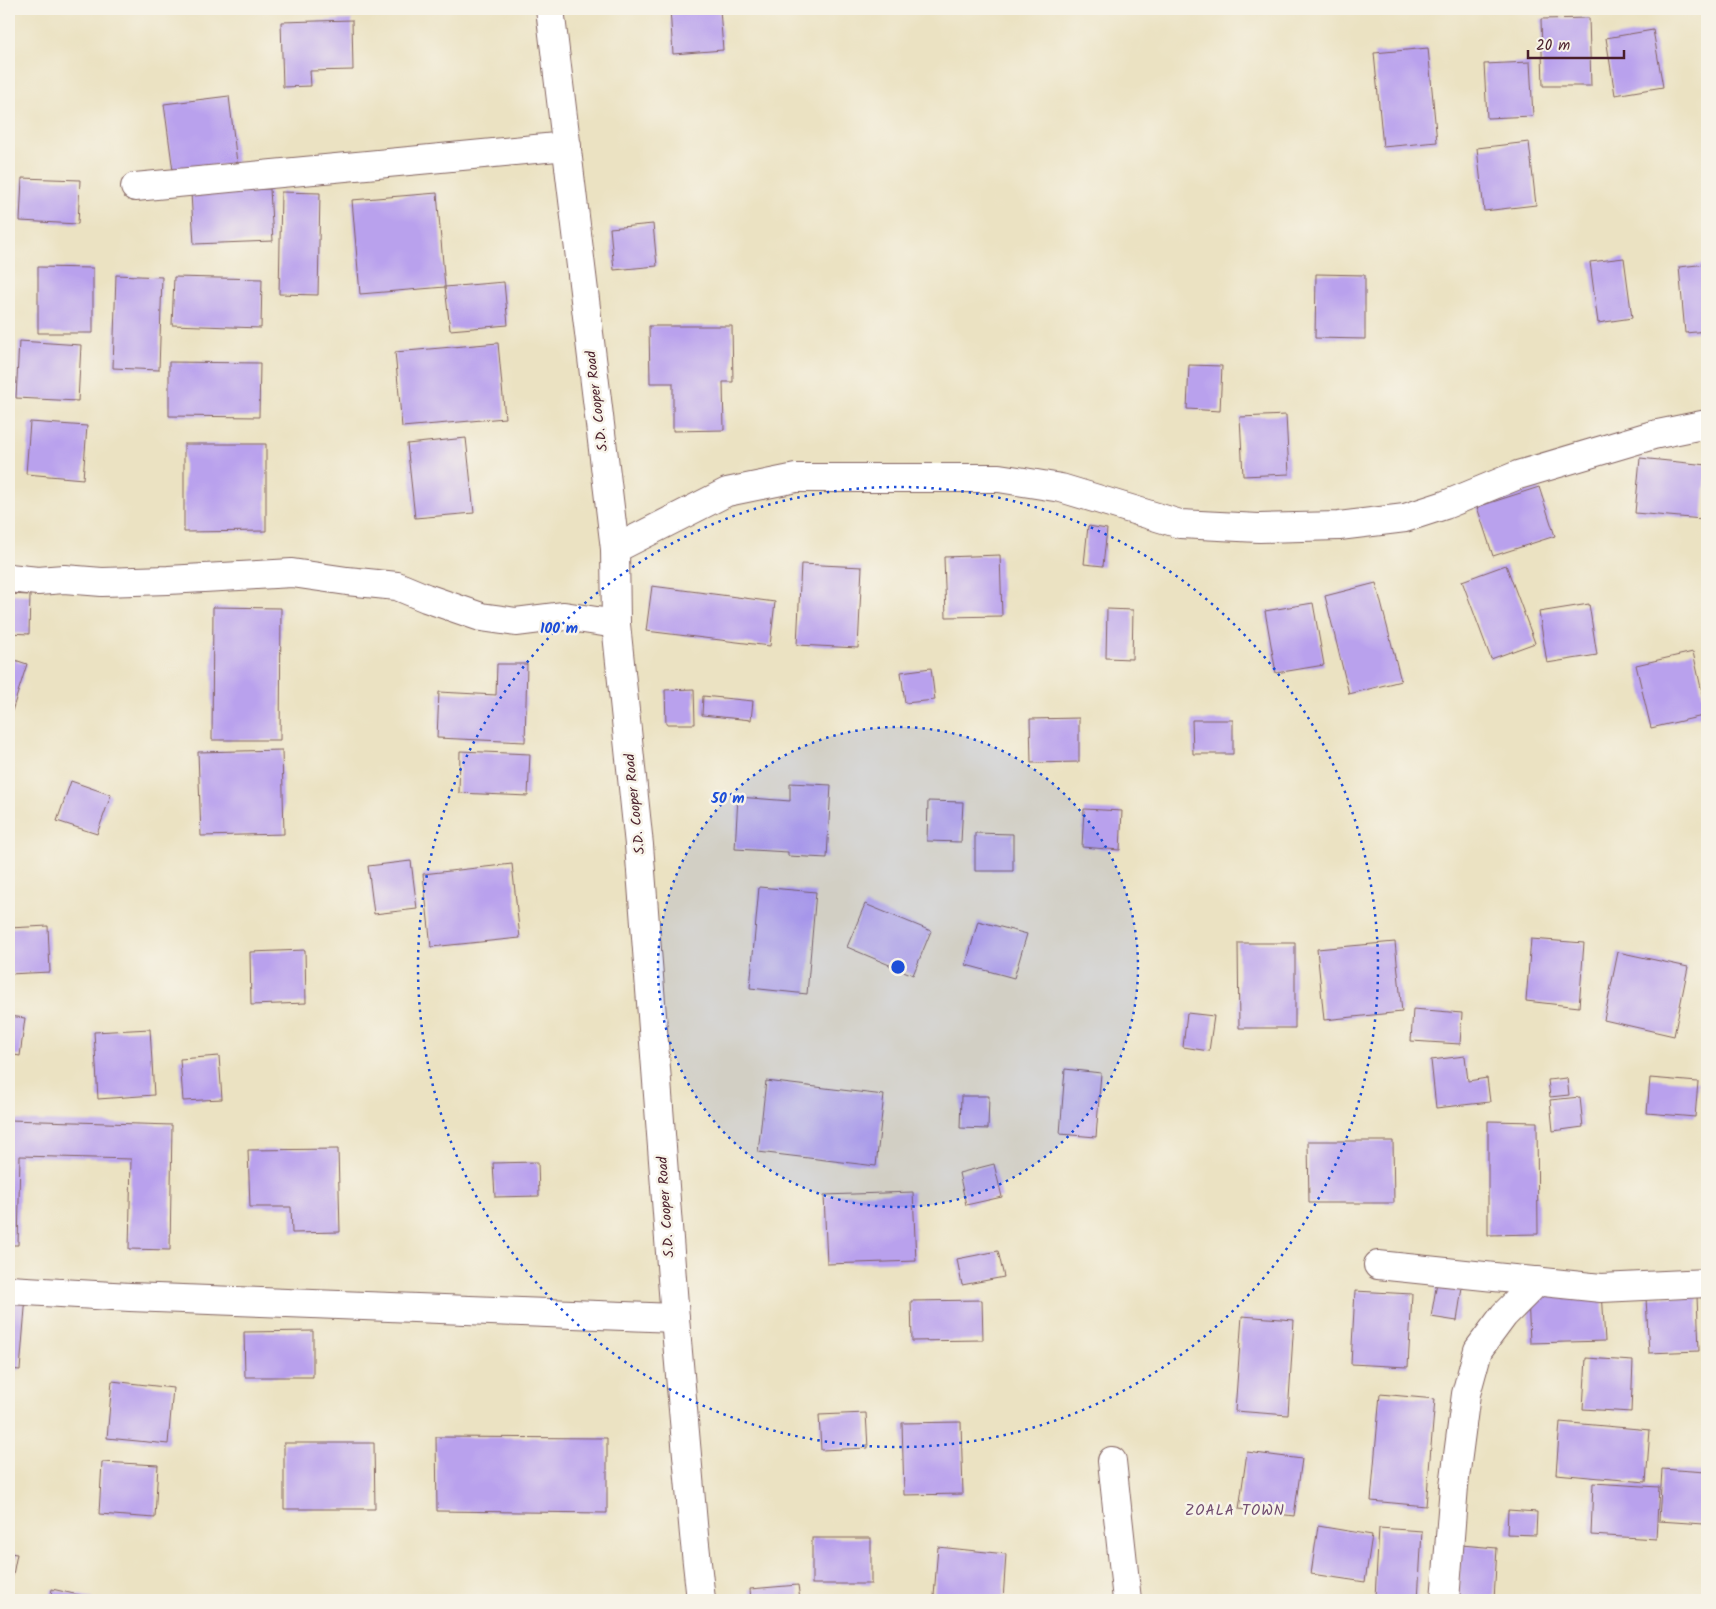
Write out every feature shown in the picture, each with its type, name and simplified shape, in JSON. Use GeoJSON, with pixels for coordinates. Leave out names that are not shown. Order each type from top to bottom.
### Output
{"type":"FeatureCollection","features":[{"type":"Feature","properties":{"kind":"street","name":"S.D. Cooper Road"},"geometry":{"type":"LineString","coordinates":[[550,9],[615,549],[616,624],[639,845],[675,1318],[701,1600]]}},
{"type":"Feature","properties":{"kind":"street"},"geometry":{"type":"LineString","coordinates":[[135,187],[567,146]]}},
{"type":"Feature","properties":{"kind":"street"},"geometry":{"type":"LineString","coordinates":[[615,549],[727,492],[796,478],[999,478],[1061,488],[1180,524],[1259,528],[1339,526],[1405,518],[1445,505],[1518,475],[1653,435],[1707,424]]}},
{"type":"Feature","properties":{"kind":"street"},"geometry":{"type":"LineString","coordinates":[[9,578],[38,581],[64,579],[102,582],[292,572],[347,581],[397,586],[481,617],[516,622],[564,616],[616,624]]}},
{"type":"Feature","properties":{"kind":"street"},"geometry":{"type":"LineString","coordinates":[[1378,1265],[1601,1288],[1707,1283]]}},
{"type":"Feature","properties":{"kind":"street"},"geometry":{"type":"LineString","coordinates":[[1446,1600],[1454,1486],[1464,1403],[1478,1350],[1504,1315],[1538,1281]]}},
{"type":"Feature","properties":{"kind":"street"},"geometry":{"type":"LineString","coordinates":[[9,1290],[130,1297],[675,1318]]}},
{"type":"Feature","properties":{"kind":"street"},"geometry":{"type":"LineString","coordinates":[[1112,1461],[1127,1600]]}},
{"type":"Feature","properties":{"kind":"building"},"geometry":{"type":"Polygon","coordinates":[[[670,9],[720,9],[723,50],[673,54],[670,9]]]}},
{"type":"Feature","properties":{"kind":"building"},"geometry":{"type":"Polygon","coordinates":[[[1589,18],[1591,86],[1543,86],[1541,19],[1589,18]]]}},
{"type":"Feature","properties":{"kind":"building"},"geometry":{"type":"Polygon","coordinates":[[[352,20],[353,70],[310,71],[311,86],[283,87],[281,22],[352,20]]]}},
{"type":"Feature","properties":{"kind":"building"},"geometry":{"type":"Polygon","coordinates":[[[1653,30],[1663,87],[1615,95],[1606,38],[1653,30]]]}},
{"type":"Feature","properties":{"kind":"building"},"geometry":{"type":"Polygon","coordinates":[[[1428,48],[1437,142],[1383,147],[1374,53],[1428,48]]]}},
{"type":"Feature","properties":{"kind":"building"},"geometry":{"type":"Polygon","coordinates":[[[1530,62],[1533,116],[1487,118],[1484,64],[1530,62]]]}},
{"type":"Feature","properties":{"kind":"building"},"geometry":{"type":"Polygon","coordinates":[[[229,96],[237,163],[173,171],[164,104],[229,96]]]}},
{"type":"Feature","properties":{"kind":"building"},"geometry":{"type":"Polygon","coordinates":[[[1529,142],[1536,205],[1484,211],[1477,148],[1529,142]]]}},
{"type":"Feature","properties":{"kind":"building"},"geometry":{"type":"Polygon","coordinates":[[[22,178],[80,180],[78,224],[20,221],[22,178]]]}},
{"type":"Feature","properties":{"kind":"building"},"geometry":{"type":"Polygon","coordinates":[[[270,189],[273,241],[194,244],[191,193],[270,189]]]}},
{"type":"Feature","properties":{"kind":"building"},"geometry":{"type":"Polygon","coordinates":[[[281,192],[320,193],[318,295],[279,294],[281,192]]]}},
{"type":"Feature","properties":{"kind":"building"},"geometry":{"type":"Polygon","coordinates":[[[437,193],[445,287],[360,294],[352,200],[437,193]]]}},
{"type":"Feature","properties":{"kind":"building"},"geometry":{"type":"Polygon","coordinates":[[[653,224],[657,266],[614,270],[610,228],[653,224]]]}},
{"type":"Feature","properties":{"kind":"building"},"geometry":{"type":"Polygon","coordinates":[[[1624,258],[1632,318],[1598,323],[1590,262],[1624,258]]]}},
{"type":"Feature","properties":{"kind":"building"},"geometry":{"type":"Polygon","coordinates":[[[1707,264],[1707,331],[1685,333],[1679,267],[1707,264]]]}},
{"type":"Feature","properties":{"kind":"building"},"geometry":{"type":"Polygon","coordinates":[[[38,267],[93,268],[93,333],[38,333],[38,267]]]}},
{"type":"Feature","properties":{"kind":"building"},"geometry":{"type":"Polygon","coordinates":[[[1316,274],[1365,275],[1365,339],[1315,338],[1316,274]]]}},
{"type":"Feature","properties":{"kind":"building"},"geometry":{"type":"Polygon","coordinates":[[[116,275],[162,277],[159,370],[113,368],[116,275]]]}},
{"type":"Feature","properties":{"kind":"building"},"geometry":{"type":"Polygon","coordinates":[[[174,277],[262,279],[261,328],[172,325],[174,277]]]}},
{"type":"Feature","properties":{"kind":"building"},"geometry":{"type":"Polygon","coordinates":[[[504,282],[508,325],[450,330],[445,287],[504,282]]]}},
{"type":"Feature","properties":{"kind":"building"},"geometry":{"type":"Polygon","coordinates":[[[649,326],[732,326],[733,382],[723,382],[724,430],[673,431],[673,383],[650,383],[649,326]]]}},
{"type":"Feature","properties":{"kind":"building"},"geometry":{"type":"Polygon","coordinates":[[[19,341],[81,345],[78,401],[16,398],[19,341]]]}},
{"type":"Feature","properties":{"kind":"building"},"geometry":{"type":"Polygon","coordinates":[[[498,343],[505,418],[402,427],[395,352],[498,343]]]}},
{"type":"Feature","properties":{"kind":"building"},"geometry":{"type":"Polygon","coordinates":[[[169,362],[260,363],[259,417],[169,416],[169,362]]]}},
{"type":"Feature","properties":{"kind":"building"},"geometry":{"type":"Polygon","coordinates":[[[1189,365],[1222,366],[1220,411],[1187,409],[1189,365]]]}},
{"type":"Feature","properties":{"kind":"building"},"geometry":{"type":"Polygon","coordinates":[[[1286,415],[1289,474],[1243,476],[1240,417],[1286,415]]]}},
{"type":"Feature","properties":{"kind":"building"},"geometry":{"type":"Polygon","coordinates":[[[30,422],[87,426],[83,479],[26,474],[30,422]]]}},
{"type":"Feature","properties":{"kind":"building"},"geometry":{"type":"Polygon","coordinates":[[[466,438],[474,513],[415,518],[407,444],[466,438]]]}},
{"type":"Feature","properties":{"kind":"building"},"geometry":{"type":"Polygon","coordinates":[[[184,444],[266,444],[266,531],[184,532],[184,444]]]}},
{"type":"Feature","properties":{"kind":"building"},"geometry":{"type":"Polygon","coordinates":[[[1640,458],[1707,465],[1702,519],[1635,513],[1640,458]]]}},
{"type":"Feature","properties":{"kind":"building"},"geometry":{"type":"Polygon","coordinates":[[[1539,487],[1555,536],[1493,556],[1477,507],[1539,487]]]}},
{"type":"Feature","properties":{"kind":"building"},"geometry":{"type":"Polygon","coordinates":[[[1088,526],[1107,529],[1103,566],[1084,564],[1088,526]]]}},
{"type":"Feature","properties":{"kind":"building"},"geometry":{"type":"Polygon","coordinates":[[[1000,555],[1002,616],[946,617],[944,557],[1000,555]]]}},
{"type":"Feature","properties":{"kind":"building"},"geometry":{"type":"Polygon","coordinates":[[[801,564],[862,567],[858,648],[797,645],[801,564]]]}},
{"type":"Feature","properties":{"kind":"building"},"geometry":{"type":"Polygon","coordinates":[[[1506,565],[1535,643],[1491,659],[1462,581],[1506,565]]]}},
{"type":"Feature","properties":{"kind":"building"},"geometry":{"type":"Polygon","coordinates":[[[1376,583],[1401,681],[1349,694],[1325,596],[1376,583]]]}},
{"type":"Feature","properties":{"kind":"building"},"geometry":{"type":"Polygon","coordinates":[[[652,586],[775,602],[770,646],[646,631],[652,586]]]}},
{"type":"Feature","properties":{"kind":"building"},"geometry":{"type":"Polygon","coordinates":[[[9,594],[30,595],[29,634],[9,633],[9,594]]]}},
{"type":"Feature","properties":{"kind":"building"},"geometry":{"type":"Polygon","coordinates":[[[1313,603],[1324,665],[1276,673],[1265,611],[1313,603]]]}},
{"type":"Feature","properties":{"kind":"building"},"geometry":{"type":"Polygon","coordinates":[[[1589,604],[1597,655],[1547,663],[1539,612],[1589,604]]]}},
{"type":"Feature","properties":{"kind":"building"},"geometry":{"type":"Polygon","coordinates":[[[213,607],[281,608],[280,740],[212,740],[213,607]]]}},
{"type":"Feature","properties":{"kind":"building"},"geometry":{"type":"Polygon","coordinates":[[[1107,609],[1133,610],[1132,659],[1106,658],[1107,609]]]}},
{"type":"Feature","properties":{"kind":"building"},"geometry":{"type":"Polygon","coordinates":[[[1693,652],[1707,715],[1651,728],[1636,665],[1693,652]]]}},
{"type":"Feature","properties":{"kind":"building"},"geometry":{"type":"Polygon","coordinates":[[[9,658],[27,664],[12,711],[9,710],[9,658]]]}},
{"type":"Feature","properties":{"kind":"building"},"geometry":{"type":"Polygon","coordinates":[[[497,664],[527,664],[525,742],[437,738],[439,692],[496,695],[497,664]]]}},
{"type":"Feature","properties":{"kind":"building"},"geometry":{"type":"Polygon","coordinates":[[[931,668],[935,700],[905,703],[901,672],[931,668]]]}},
{"type":"Feature","properties":{"kind":"building"},"geometry":{"type":"Polygon","coordinates":[[[694,689],[695,724],[666,724],[665,690],[694,689]]]}},
{"type":"Feature","properties":{"kind":"building"},"geometry":{"type":"Polygon","coordinates":[[[703,696],[753,701],[751,720],[702,715],[703,696]]]}},
{"type":"Feature","properties":{"kind":"building"},"geometry":{"type":"Polygon","coordinates":[[[1079,718],[1079,762],[1031,763],[1030,719],[1079,718]]]}},
{"type":"Feature","properties":{"kind":"building"},"geometry":{"type":"Polygon","coordinates":[[[1192,720],[1233,720],[1233,754],[1193,754],[1192,720]]]}},
{"type":"Feature","properties":{"kind":"building"},"geometry":{"type":"Polygon","coordinates":[[[282,750],[284,834],[201,836],[198,752],[282,750]]]}},
{"type":"Feature","properties":{"kind":"building"},"geometry":{"type":"Polygon","coordinates":[[[460,751],[530,754],[528,796],[459,793],[460,751]]]}},
{"type":"Feature","properties":{"kind":"building"},"geometry":{"type":"Polygon","coordinates":[[[71,781],[111,795],[97,834],[57,821],[71,781]]]}},
{"type":"Feature","properties":{"kind":"building"},"geometry":{"type":"Polygon","coordinates":[[[790,783],[831,785],[827,858],[788,856],[788,852],[735,849],[738,797],[790,801],[790,783]]]}},
{"type":"Feature","properties":{"kind":"building"},"geometry":{"type":"Polygon","coordinates":[[[928,801],[963,802],[961,842],[927,841],[928,801]]]}},
{"type":"Feature","properties":{"kind":"building"},"geometry":{"type":"Polygon","coordinates":[[[1084,809],[1122,811],[1120,850],[1082,847],[1084,809]]]}},
{"type":"Feature","properties":{"kind":"building"},"geometry":{"type":"Polygon","coordinates":[[[975,833],[1013,834],[1013,871],[975,871],[975,833]]]}},
{"type":"Feature","properties":{"kind":"building"},"geometry":{"type":"Polygon","coordinates":[[[411,861],[417,909],[374,914],[368,866],[411,861]]]}},
{"type":"Feature","properties":{"kind":"building"},"geometry":{"type":"Polygon","coordinates":[[[512,864],[520,938],[431,947],[423,874],[512,864]]]}},
{"type":"Feature","properties":{"kind":"building"},"geometry":{"type":"Polygon","coordinates":[[[759,887],[816,892],[807,994],[750,988],[759,887]]]}},
{"type":"Feature","properties":{"kind":"building"},"geometry":{"type":"Polygon","coordinates":[[[865,904],[931,931],[913,975],[847,947],[865,904]]]}},
{"type":"Feature","properties":{"kind":"building"},"geometry":{"type":"Polygon","coordinates":[[[978,921],[1027,934],[1014,978],[966,965],[978,921]]]}},
{"type":"Feature","properties":{"kind":"building"},"geometry":{"type":"Polygon","coordinates":[[[48,926],[50,972],[9,974],[9,928],[48,926]]]}},
{"type":"Feature","properties":{"kind":"building"},"geometry":{"type":"Polygon","coordinates":[[[1531,939],[1584,943],[1579,1007],[1526,1001],[1531,939]]]}},
{"type":"Feature","properties":{"kind":"building"},"geometry":{"type":"Polygon","coordinates":[[[1395,942],[1402,1012],[1324,1020],[1317,949],[1395,942]]]}},
{"type":"Feature","properties":{"kind":"building"},"geometry":{"type":"Polygon","coordinates":[[[1238,943],[1295,943],[1295,1028],[1239,1028],[1238,943]]]}},
{"type":"Feature","properties":{"kind":"building"},"geometry":{"type":"Polygon","coordinates":[[[305,950],[306,1003],[251,1005],[250,952],[305,950]]]}},
{"type":"Feature","properties":{"kind":"building"},"geometry":{"type":"Polygon","coordinates":[[[1618,952],[1688,967],[1674,1036],[1604,1020],[1618,952]]]}},
{"type":"Feature","properties":{"kind":"building"},"geometry":{"type":"Polygon","coordinates":[[[1413,1009],[1462,1013],[1460,1044],[1411,1041],[1413,1009]]]}},
{"type":"Feature","properties":{"kind":"building"},"geometry":{"type":"Polygon","coordinates":[[[1187,1013],[1214,1016],[1209,1051],[1183,1047],[1187,1013]]]}},
{"type":"Feature","properties":{"kind":"building"},"geometry":{"type":"Polygon","coordinates":[[[9,1016],[25,1018],[20,1056],[9,1054],[9,1016]]]}},
{"type":"Feature","properties":{"kind":"building"},"geometry":{"type":"Polygon","coordinates":[[[150,1029],[154,1095],[98,1099],[94,1032],[150,1029]]]}},
{"type":"Feature","properties":{"kind":"building"},"geometry":{"type":"Polygon","coordinates":[[[219,1056],[222,1099],[183,1101],[180,1059],[219,1056]]]}},
{"type":"Feature","properties":{"kind":"building"},"geometry":{"type":"Polygon","coordinates":[[[1465,1056],[1468,1081],[1487,1078],[1490,1102],[1436,1108],[1431,1060],[1465,1056]]]}},
{"type":"Feature","properties":{"kind":"building"},"geometry":{"type":"Polygon","coordinates":[[[1065,1069],[1101,1073],[1096,1137],[1060,1134],[1065,1069]]]}},
{"type":"Feature","properties":{"kind":"building"},"geometry":{"type":"Polygon","coordinates":[[[1567,1078],[1569,1095],[1550,1097],[1548,1080],[1567,1078]]]}},
{"type":"Feature","properties":{"kind":"building"},"geometry":{"type":"Polygon","coordinates":[[[1650,1078],[1698,1082],[1695,1117],[1647,1113],[1650,1078]]]}},
{"type":"Feature","properties":{"kind":"building"},"geometry":{"type":"Polygon","coordinates":[[[766,1081],[884,1095],[876,1166],[758,1152],[766,1081]]]}},
{"type":"Feature","properties":{"kind":"building"},"geometry":{"type":"Polygon","coordinates":[[[961,1096],[989,1096],[988,1129],[960,1128],[961,1096]]]}},
{"type":"Feature","properties":{"kind":"building"},"geometry":{"type":"Polygon","coordinates":[[[1580,1097],[1583,1127],[1553,1131],[1550,1100],[1580,1097]]]}},
{"type":"Feature","properties":{"kind":"building"},"geometry":{"type":"Polygon","coordinates":[[[9,1120],[172,1125],[170,1250],[129,1249],[131,1159],[20,1156],[18,1245],[9,1245],[9,1120]]]}},
{"type":"Feature","properties":{"kind":"building"},"geometry":{"type":"Polygon","coordinates":[[[1488,1121],[1537,1122],[1538,1234],[1488,1235],[1488,1121]]]}},
{"type":"Feature","properties":{"kind":"building"},"geometry":{"type":"Polygon","coordinates":[[[1308,1141],[1393,1141],[1394,1203],[1309,1203],[1308,1141]]]}},
{"type":"Feature","properties":{"kind":"building"},"geometry":{"type":"Polygon","coordinates":[[[338,1149],[340,1232],[292,1233],[291,1207],[250,1207],[248,1150],[338,1149]]]}},
{"type":"Feature","properties":{"kind":"building"},"geometry":{"type":"Polygon","coordinates":[[[538,1162],[539,1196],[495,1197],[493,1163],[538,1162]]]}},
{"type":"Feature","properties":{"kind":"building"},"geometry":{"type":"Polygon","coordinates":[[[994,1164],[1002,1197],[966,1205],[959,1173],[994,1164]]]}},
{"type":"Feature","properties":{"kind":"building"},"geometry":{"type":"Polygon","coordinates":[[[913,1192],[916,1261],[827,1264],[824,1195],[913,1192]]]}},
{"type":"Feature","properties":{"kind":"building"},"geometry":{"type":"Polygon","coordinates":[[[998,1251],[1004,1277],[962,1285],[957,1259],[998,1251]]]}},
{"type":"Feature","properties":{"kind":"building"},"geometry":{"type":"Polygon","coordinates":[[[1437,1282],[1462,1287],[1457,1321],[1431,1317],[1437,1282]]]}},
{"type":"Feature","properties":{"kind":"building"},"geometry":{"type":"Polygon","coordinates":[[[1355,1291],[1412,1294],[1408,1367],[1351,1364],[1355,1291]]]}},
{"type":"Feature","properties":{"kind":"building"},"geometry":{"type":"Polygon","coordinates":[[[1602,1291],[1605,1341],[1530,1343],[1528,1294],[1602,1291]]]}},
{"type":"Feature","properties":{"kind":"building"},"geometry":{"type":"Polygon","coordinates":[[[9,1295],[26,1296],[20,1370],[9,1369],[9,1295]]]}},
{"type":"Feature","properties":{"kind":"building"},"geometry":{"type":"Polygon","coordinates":[[[1697,1296],[1699,1351],[1649,1353],[1646,1298],[1697,1296]]]}},
{"type":"Feature","properties":{"kind":"building"},"geometry":{"type":"Polygon","coordinates":[[[982,1300],[983,1340],[912,1341],[911,1301],[982,1300]]]}},
{"type":"Feature","properties":{"kind":"building"},"geometry":{"type":"Polygon","coordinates":[[[1242,1316],[1294,1320],[1288,1415],[1235,1411],[1242,1316]]]}},
{"type":"Feature","properties":{"kind":"building"},"geometry":{"type":"Polygon","coordinates":[[[313,1331],[313,1377],[245,1377],[244,1332],[313,1331]]]}},
{"type":"Feature","properties":{"kind":"building"},"geometry":{"type":"Polygon","coordinates":[[[1586,1358],[1633,1361],[1631,1412],[1583,1409],[1586,1358]]]}},
{"type":"Feature","properties":{"kind":"building"},"geometry":{"type":"Polygon","coordinates":[[[112,1381],[173,1388],[168,1444],[107,1438],[112,1381]]]}},
{"type":"Feature","properties":{"kind":"building"},"geometry":{"type":"Polygon","coordinates":[[[1380,1394],[1435,1399],[1426,1506],[1371,1501],[1380,1394]]]}},
{"type":"Feature","properties":{"kind":"building"},"geometry":{"type":"Polygon","coordinates":[[[866,1413],[868,1448],[821,1450],[819,1415],[866,1413]]]}},
{"type":"Feature","properties":{"kind":"building"},"geometry":{"type":"Polygon","coordinates":[[[961,1422],[963,1494],[904,1495],[902,1423],[961,1422]]]}},
{"type":"Feature","properties":{"kind":"building"},"geometry":{"type":"Polygon","coordinates":[[[1560,1422],[1650,1430],[1646,1482],[1556,1474],[1560,1422]]]}},
{"type":"Feature","properties":{"kind":"building"},"geometry":{"type":"Polygon","coordinates":[[[436,1437],[607,1438],[607,1513],[437,1511],[436,1437]]]}},
{"type":"Feature","properties":{"kind":"building"},"geometry":{"type":"Polygon","coordinates":[[[284,1443],[374,1443],[375,1509],[284,1509],[284,1443]]]}},
{"type":"Feature","properties":{"kind":"building"},"geometry":{"type":"Polygon","coordinates":[[[1247,1452],[1302,1459],[1294,1516],[1239,1509],[1247,1452]]]}},
{"type":"Feature","properties":{"kind":"building"},"geometry":{"type":"Polygon","coordinates":[[[102,1462],[158,1465],[155,1518],[99,1514],[102,1462]]]}},
{"type":"Feature","properties":{"kind":"building"},"geometry":{"type":"Polygon","coordinates":[[[1662,1469],[1706,1472],[1704,1524],[1659,1521],[1662,1469]]]}},
{"type":"Feature","properties":{"kind":"building"},"geometry":{"type":"Polygon","coordinates":[[[1593,1483],[1659,1487],[1656,1539],[1591,1535],[1593,1483]]]}},
{"type":"Feature","properties":{"kind":"building"},"geometry":{"type":"Polygon","coordinates":[[[1508,1510],[1537,1512],[1536,1535],[1507,1534],[1508,1510]]]}},
{"type":"Feature","properties":{"kind":"building"},"geometry":{"type":"Polygon","coordinates":[[[1318,1526],[1372,1535],[1365,1582],[1311,1574],[1318,1526]]]}},
{"type":"Feature","properties":{"kind":"building"},"geometry":{"type":"Polygon","coordinates":[[[1379,1528],[1422,1531],[1418,1600],[1375,1597],[1379,1528]]]}},
{"type":"Feature","properties":{"kind":"building"},"geometry":{"type":"Polygon","coordinates":[[[812,1538],[871,1538],[871,1584],[812,1584],[812,1538]]]}},
{"type":"Feature","properties":{"kind":"building"},"geometry":{"type":"Polygon","coordinates":[[[1461,1545],[1497,1548],[1494,1600],[1458,1600],[1461,1545]]]}},
{"type":"Feature","properties":{"kind":"building"},"geometry":{"type":"Polygon","coordinates":[[[938,1547],[1006,1554],[1003,1600],[934,1596],[938,1547]]]}},
{"type":"Feature","properties":{"kind":"building"},"geometry":{"type":"Polygon","coordinates":[[[9,1553],[17,1554],[10,1590],[9,1590],[9,1553]]]}},
{"type":"Feature","properties":{"kind":"building"},"geometry":{"type":"Polygon","coordinates":[[[798,1585],[800,1600],[751,1600],[750,1589],[798,1585]]]}},
{"type":"Feature","properties":{"kind":"building"},"geometry":{"type":"Polygon","coordinates":[[[52,1589],[92,1598],[91,1600],[50,1600],[52,1589]]]}},
{"type":"Feature","properties":{"kind":"district","name":"ZOALA TOWN"},"geometry":{"type":"Point","coordinates":[1235,1511]}}]}
